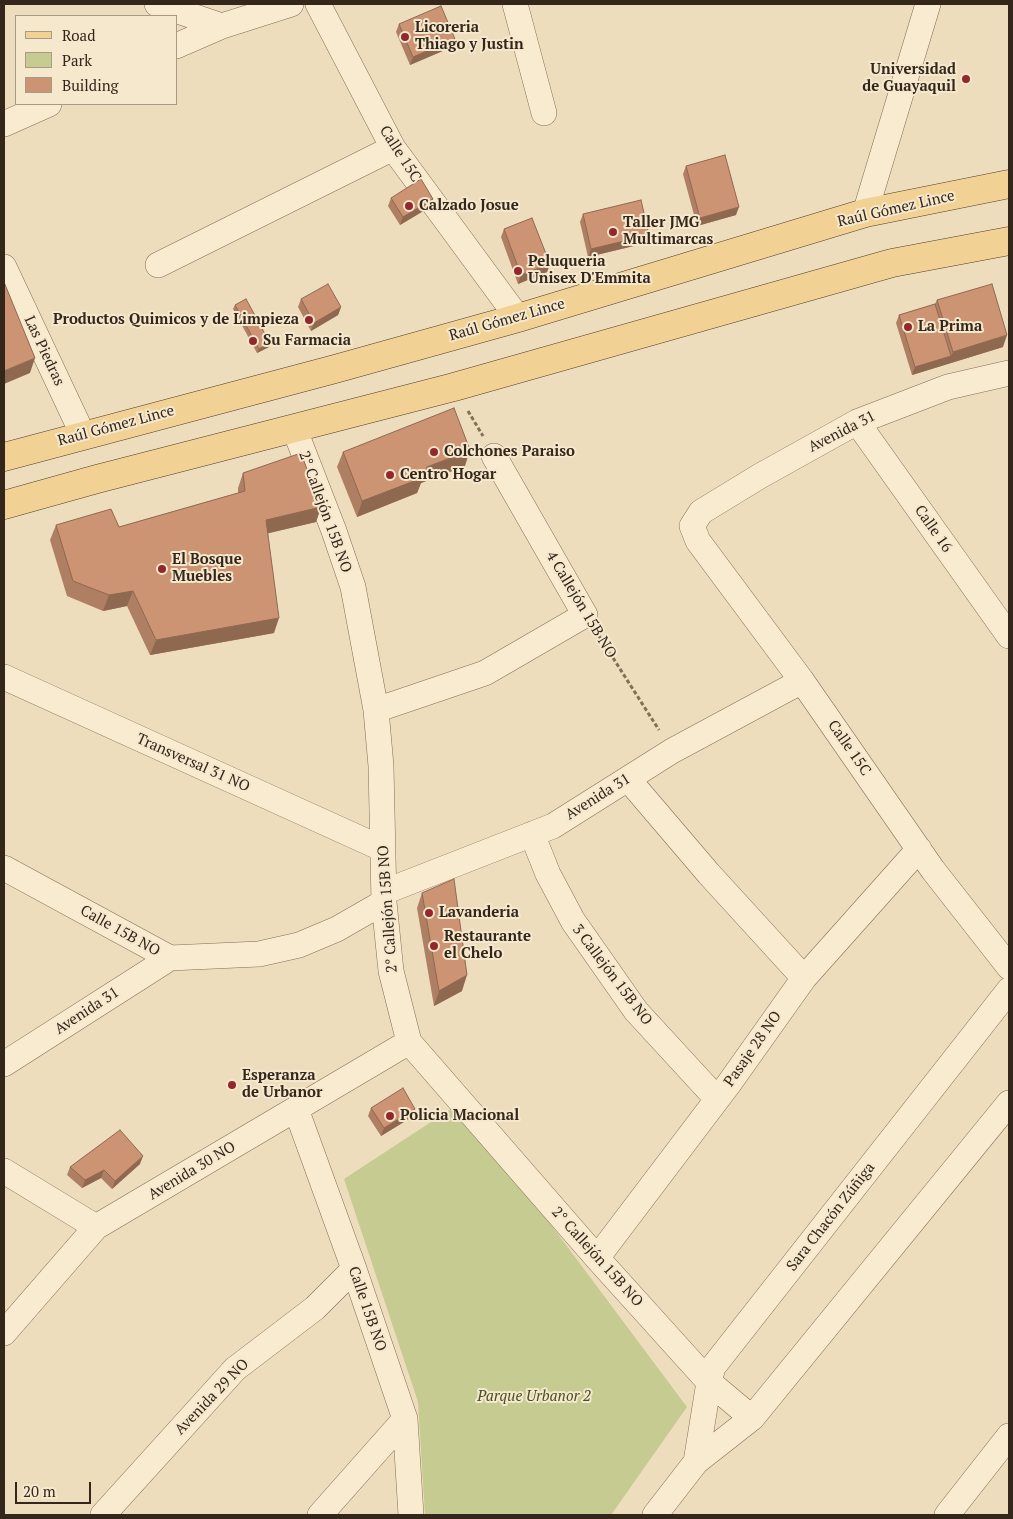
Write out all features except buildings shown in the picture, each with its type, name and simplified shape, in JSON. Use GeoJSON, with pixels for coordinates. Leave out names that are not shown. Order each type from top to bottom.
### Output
{"type":"FeatureCollection","features":[{"type":"Feature","properties":{"kind":"main road","name":"Raúl Gómez Lince"},"geometry":{"type":"LineString","coordinates":[[4,457],[325,372],[518,318],[865,214],[1009,184]]}},
{"type":"Feature","properties":{"kind":"main road"},"geometry":{"type":"LineString","coordinates":[[4,505],[106,476],[454,387],[892,263],[1009,241]]}},
{"type":"Feature","properties":{"kind":"street"},"geometry":{"type":"LineString","coordinates":[[157,4],[222,26]]}},
{"type":"Feature","properties":{"kind":"street"},"geometry":{"type":"LineString","coordinates":[[178,45],[222,26],[291,4]]}},
{"type":"Feature","properties":{"kind":"street","name":"Calle 15C"},"geometry":{"type":"LineString","coordinates":[[318,4],[393,148],[518,318]]}},
{"type":"Feature","properties":{"kind":"street"},"geometry":{"type":"LineString","coordinates":[[515,4],[544,113]]}},
{"type":"Feature","properties":{"kind":"street"},"geometry":{"type":"LineString","coordinates":[[865,214],[928,4]]}},
{"type":"Feature","properties":{"kind":"street"},"geometry":{"type":"LineString","coordinates":[[4,124],[47,105]]}},
{"type":"Feature","properties":{"kind":"street"},"geometry":{"type":"LineString","coordinates":[[158,264],[393,148]]}},
{"type":"Feature","properties":{"kind":"street","name":"Las Piedras"},"geometry":{"type":"LineString","coordinates":[[4,267],[83,435]]}},
{"type":"Feature","properties":{"kind":"street","name":"Avenida 31"},"geometry":{"type":"LineString","coordinates":[[692,526],[701,512],[760,476],[857,422],[948,387],[1009,373]]}},
{"type":"Feature","properties":{"kind":"street","name":"Calle 16"},"geometry":{"type":"LineString","coordinates":[[857,422],[1009,636]]}},
{"type":"Feature","properties":{"kind":"street","name":"2° Callejón 15B NO"},"geometry":{"type":"LineString","coordinates":[[294,428],[334,531],[353,587],[376,710],[381,766],[384,897],[391,971],[409,1042],[597,1258],[709,1382],[752,1418]]}},
{"type":"Feature","properties":{"kind":"street","name":"4 Callejón 15B NO"},"geometry":{"type":"LineString","coordinates":[[494,456],[585,615]]}},
{"type":"Feature","properties":{"kind":"street","name":"Calle 15C"},"geometry":{"type":"LineString","coordinates":[[692,526],[698,541],[802,681],[933,870],[1009,967]]}},
{"type":"Feature","properties":{"kind":"street"},"geometry":{"type":"LineString","coordinates":[[376,710],[485,673],[585,615]]}},
{"type":"Feature","properties":{"kind":"street","name":"Transversal 31 NO"},"geometry":{"type":"LineString","coordinates":[[4,677],[383,849]]}},
{"type":"Feature","properties":{"kind":"street","name":"Avenida 31"},"geometry":{"type":"LineString","coordinates":[[384,897],[553,826],[672,751],[802,681]]}},
{"type":"Feature","properties":{"kind":"street"},"geometry":{"type":"LineString","coordinates":[[628,779],[709,874],[804,978]]}},
{"type":"Feature","properties":{"kind":"street","name":"3 Callejón 15B NO"},"geometry":{"type":"LineString","coordinates":[[532,834],[548,874],[572,921],[636,1011],[717,1099]]}},
{"type":"Feature","properties":{"kind":"street","name":"Pasaje 28 NO"},"geometry":{"type":"LineString","coordinates":[[597,1258],[717,1099],[804,978],[919,848]]}},
{"type":"Feature","properties":{"kind":"street","name":"Calle 15B NO"},"geometry":{"type":"LineString","coordinates":[[4,868],[170,958],[259,954],[299,945],[337,929],[384,897]]}},
{"type":"Feature","properties":{"kind":"street","name":"Avenida 31"},"geometry":{"type":"LineString","coordinates":[[4,1064],[170,958]]}},
{"type":"Feature","properties":{"kind":"street","name":"Sara Chacón Zúñiga"},"geometry":{"type":"LineString","coordinates":[[696,1462],[713,1367],[1009,990]]}},
{"type":"Feature","properties":{"kind":"street","name":"Avenida 30 NO"},"geometry":{"type":"LineString","coordinates":[[4,1333],[96,1227],[409,1042]]}},
{"type":"Feature","properties":{"kind":"street","name":"Sara Chacón Zúñiga"},"geometry":{"type":"LineString","coordinates":[[655,1515],[696,1462],[752,1418],[1009,1103]]}},
{"type":"Feature","properties":{"kind":"street","name":"Calle 15B NO"},"geometry":{"type":"LineString","coordinates":[[296,1109],[354,1269],[405,1419],[411,1515]]}},
{"type":"Feature","properties":{"kind":"street"},"geometry":{"type":"LineString","coordinates":[[4,1171],[96,1227]]}},
{"type":"Feature","properties":{"kind":"street","name":"Avenida 29 NO"},"geometry":{"type":"LineString","coordinates":[[103,1515],[235,1369],[315,1308],[354,1269]]}},
{"type":"Feature","properties":{"kind":"street"},"geometry":{"type":"LineString","coordinates":[[320,1515],[405,1419]]}},
{"type":"Feature","properties":{"kind":"street"},"geometry":{"type":"LineString","coordinates":[[947,1515],[1009,1436]]}},
{"type":"Feature","properties":{"kind":"path","name":"4 Callejón 15B NO"},"geometry":{"type":"LineString","coordinates":[[585,615],[672,751]]}},
{"type":"Feature","properties":{"kind":"green space","name":"Parque Urbanor 2"},"geometry":{"type":"Polygon","coordinates":[[[460,1103],[687,1407],[611,1515],[425,1515],[418,1402],[344,1179],[460,1103]]]}},
{"type":"Feature","properties":{"kind":"place","name":"Licoreria Thiago y Justin"},"geometry":{"type":"Point","coordinates":[405,37]}},
{"type":"Feature","properties":{"kind":"place","name":"Universidad de Guayaquil"},"geometry":{"type":"Point","coordinates":[966,79]}},
{"type":"Feature","properties":{"kind":"place","name":"Calzado Josue"},"geometry":{"type":"Point","coordinates":[409,206]}},
{"type":"Feature","properties":{"kind":"place","name":"Taller JMG Multimarcas"},"geometry":{"type":"Point","coordinates":[613,232]}},
{"type":"Feature","properties":{"kind":"place","name":"Peluqueria Unisex D'Emmita"},"geometry":{"type":"Point","coordinates":[518,271]}},
{"type":"Feature","properties":{"kind":"place","name":"Productos Quimicos y de Limpieza"},"geometry":{"type":"Point","coordinates":[309,320]}},
{"type":"Feature","properties":{"kind":"place","name":"La Prima"},"geometry":{"type":"Point","coordinates":[908,327]}},
{"type":"Feature","properties":{"kind":"place","name":"Su Farmacia"},"geometry":{"type":"Point","coordinates":[253,341]}},
{"type":"Feature","properties":{"kind":"place","name":"Colchones Paraiso"},"geometry":{"type":"Point","coordinates":[434,452]}},
{"type":"Feature","properties":{"kind":"place","name":"Centro Hogar"},"geometry":{"type":"Point","coordinates":[390,475]}},
{"type":"Feature","properties":{"kind":"place","name":"El Bosque Muebles"},"geometry":{"type":"Point","coordinates":[162,569]}},
{"type":"Feature","properties":{"kind":"place","name":"Lavanderia"},"geometry":{"type":"Point","coordinates":[429,913]}},
{"type":"Feature","properties":{"kind":"place","name":"Restaurante el Chelo"},"geometry":{"type":"Point","coordinates":[434,946]}},
{"type":"Feature","properties":{"kind":"place","name":"Esperanza de Urbanor"},"geometry":{"type":"Point","coordinates":[232,1085]}},
{"type":"Feature","properties":{"kind":"place","name":"Policia Macional"},"geometry":{"type":"Point","coordinates":[390,1116]}}]}
